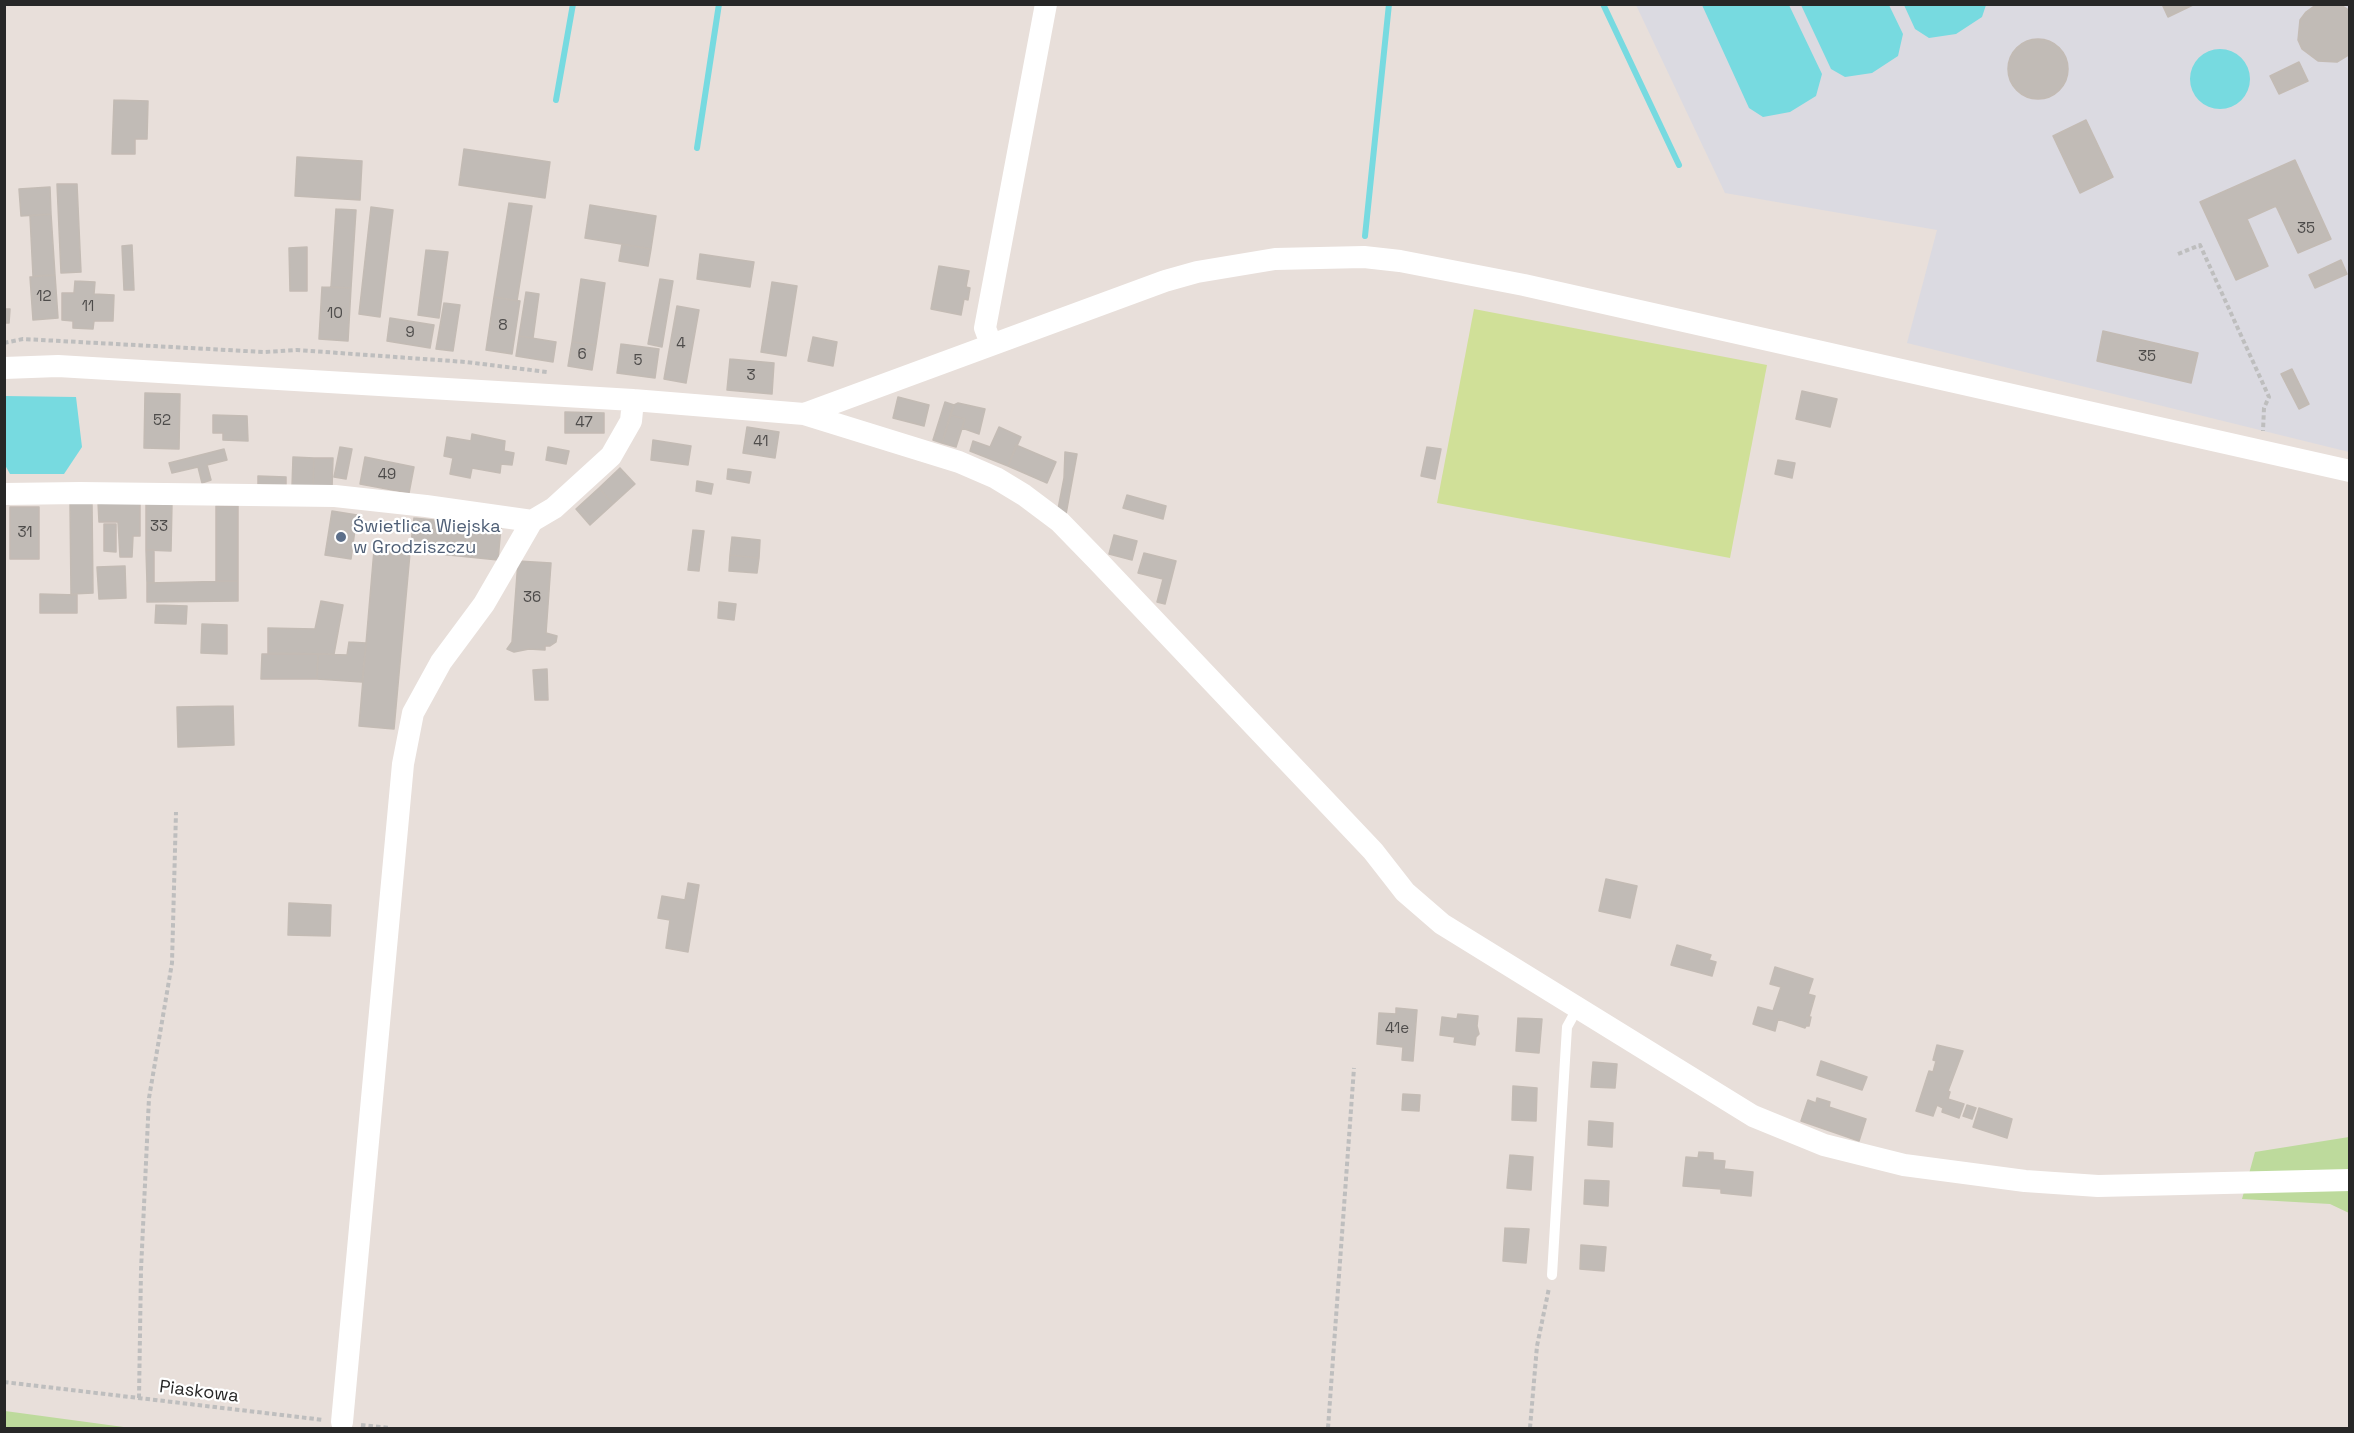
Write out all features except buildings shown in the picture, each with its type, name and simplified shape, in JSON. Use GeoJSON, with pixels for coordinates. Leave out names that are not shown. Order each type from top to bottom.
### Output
{"type":"FeatureCollection","features":[{"type":"Feature","properties":{"kind":"street"},"geometry":{"type":"LineString","coordinates":[[991,344],[985,328],[1046,4]]}},
{"type":"Feature","properties":{"kind":"street"},"geometry":{"type":"LineString","coordinates":[[804,414],[1134,291],[1197,272],[1275,259],[1364,257],[1400,261],[1524,285],[2349,471]]}},
{"type":"Feature","properties":{"kind":"street"},"geometry":{"type":"LineString","coordinates":[[4,368],[58,366],[633,400],[804,414],[959,462],[996,478],[1060,522],[1373,851],[1405,892],[1442,924],[1754,1116],[1824,1144],[1904,1165],[2025,1181],[2098,1186],[2349,1180]]}},
{"type":"Feature","properties":{"kind":"street"},"geometry":{"type":"LineString","coordinates":[[342,1422],[403,764],[413,713],[441,662],[484,604],[532,521],[554,508],[611,456],[631,421],[633,400]]}},
{"type":"Feature","properties":{"kind":"street"},"geometry":{"type":"LineString","coordinates":[[4,494],[335,496],[532,521]]}},
{"type":"Feature","properties":{"kind":"lane"},"geometry":{"type":"LineString","coordinates":[[1552,1275],[1567,1027],[1578,1007]]}},
{"type":"Feature","properties":{"kind":"path"},"geometry":{"type":"LineString","coordinates":[[2178,254],[2200,244],[2269,397],[2264,408],[2262,428],[2264,438]]}},
{"type":"Feature","properties":{"kind":"path"},"geometry":{"type":"LineString","coordinates":[[4,343],[23,339],[264,352],[297,351],[466,363],[549,373]]}},
{"type":"Feature","properties":{"kind":"path"},"geometry":{"type":"LineString","coordinates":[[139,1398],[141,1270],[149,1098],[172,963],[176,813]]}},
{"type":"Feature","properties":{"kind":"path"},"geometry":{"type":"LineString","coordinates":[[1328,1428],[1354,1068]]}},
{"type":"Feature","properties":{"kind":"path"},"geometry":{"type":"LineString","coordinates":[[1530,1428],[1537,1346],[1552,1275]]}},
{"type":"Feature","properties":{"kind":"path","name":"Piaskowa"},"geometry":{"type":"LineString","coordinates":[[4,1382],[390,1428]]}},
{"type":"Feature","properties":{"kind":"shaded area"},"geometry":{"type":"Polygon","coordinates":[[[1636,5],[2349,5],[2349,452],[1907,343],[1937,230],[1725,193],[1636,5]]]}},
{"type":"Feature","properties":{"kind":"green space"},"geometry":{"type":"Polygon","coordinates":[[[1474,309],[1767,365],[1730,558],[1437,503],[1474,309]]]}},
{"type":"Feature","properties":{"kind":"green space"},"geometry":{"type":"Polygon","coordinates":[[[2349,1137],[2349,1213],[2330,1204],[2242,1199],[2255,1152],[2349,1137]]]}},
{"type":"Feature","properties":{"kind":"green space"},"geometry":{"type":"Polygon","coordinates":[[[5,1411],[131,1428],[5,1428],[5,1411]]]}},
{"type":"Feature","properties":{"kind":"water"},"geometry":{"type":"Polygon","coordinates":[[[1702,5],[1789,5],[1822,74],[1816,96],[1790,112],[1763,117],[1749,108],[1702,5]]]}},
{"type":"Feature","properties":{"kind":"water"},"geometry":{"type":"Polygon","coordinates":[[[1801,5],[1889,5],[1903,34],[1898,56],[1872,73],[1845,77],[1831,69],[1801,5]]]}},
{"type":"Feature","properties":{"kind":"water"},"geometry":{"type":"Polygon","coordinates":[[[1904,5],[1986,5],[1982,17],[1956,34],[1929,38],[1915,29],[1904,5]]]}},
{"type":"Feature","properties":{"kind":"water"},"geometry":{"type":"Polygon","coordinates":[[[2214,49],[2226,49],[2237,54],[2245,62],[2250,79],[2248,91],[2237,104],[2226,109],[2214,109],[2203,104],[2195,96],[2190,85],[2190,73],[2195,62],[2203,54],[2214,49]]]}},
{"type":"Feature","properties":{"kind":"water"},"geometry":{"type":"Polygon","coordinates":[[[5,396],[76,397],[82,447],[64,474],[10,474],[5,465],[5,396]]]}},
{"type":"Feature","properties":{"kind":"waterway"},"geometry":{"type":"LineString","coordinates":[[556,100],[573,4]]}},
{"type":"Feature","properties":{"kind":"waterway"},"geometry":{"type":"LineString","coordinates":[[697,148],[719,4]]}},
{"type":"Feature","properties":{"kind":"waterway"},"geometry":{"type":"LineString","coordinates":[[1365,236],[1389,4]]}},
{"type":"Feature","properties":{"kind":"waterway"},"geometry":{"type":"LineString","coordinates":[[1603,4],[1679,165]]}},
{"type":"Feature","properties":{"kind":"place","name":"Świetlica Wiejska w Grodziszczu"},"geometry":{"type":"Point","coordinates":[341,537]}}]}
